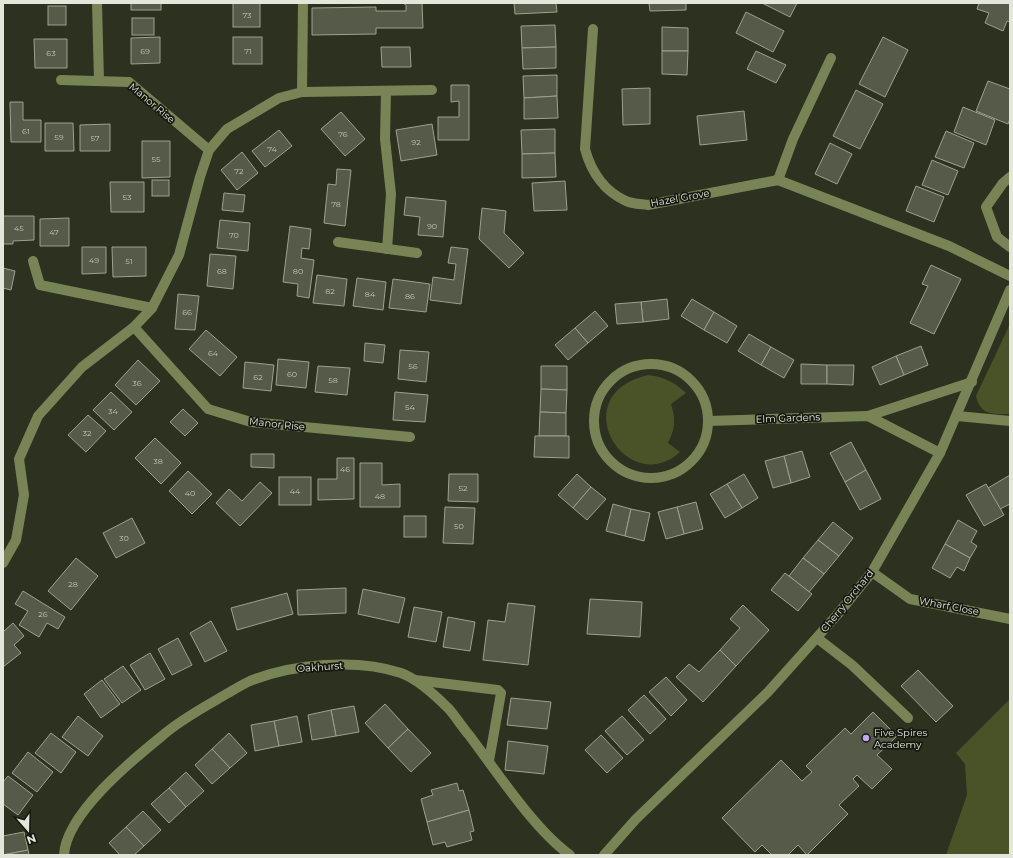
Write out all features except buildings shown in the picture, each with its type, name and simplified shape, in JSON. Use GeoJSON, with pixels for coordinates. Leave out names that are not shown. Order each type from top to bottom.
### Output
{"type":"FeatureCollection","features":[{"type":"Feature","properties":{"kind":"street"},"geometry":{"type":"LineString","coordinates":[[97,3],[99,81]]}},
{"type":"Feature","properties":{"kind":"street"},"geometry":{"type":"LineString","coordinates":[[302,92],[303,3]]}},
{"type":"Feature","properties":{"kind":"street","name":"Hazel Grove"},"geometry":{"type":"LineString","coordinates":[[593,29],[586,149],[589,164],[597,178],[611,190],[627,201],[648,205],[778,180]]}},
{"type":"Feature","properties":{"kind":"street"},"geometry":{"type":"LineString","coordinates":[[830,58],[793,138],[778,180],[949,246],[1010,276]]}},
{"type":"Feature","properties":{"kind":"street","name":"Manor Rise"},"geometry":{"type":"LineString","coordinates":[[61,80],[129,82],[209,150]]}},
{"type":"Feature","properties":{"kind":"street"},"geometry":{"type":"LineString","coordinates":[[3,563],[16,540],[24,494],[19,459],[38,416],[82,367],[134,327],[152,308],[179,255],[200,177],[209,150],[227,129],[279,98],[302,92],[432,90]]}},
{"type":"Feature","properties":{"kind":"street"},"geometry":{"type":"LineString","coordinates":[[386,91],[385,139],[391,194],[387,249]]}},
{"type":"Feature","properties":{"kind":"street"},"geometry":{"type":"LineString","coordinates":[[1010,178],[1003,183],[986,207],[997,237],[1010,247]]}},
{"type":"Feature","properties":{"kind":"street"},"geometry":{"type":"LineString","coordinates":[[338,242],[417,253]]}},
{"type":"Feature","properties":{"kind":"street"},"geometry":{"type":"LineString","coordinates":[[34,261],[40,285],[152,308]]}},
{"type":"Feature","properties":{"kind":"street","name":"Cherry Orchard"},"geometry":{"type":"LineString","coordinates":[[604,855],[636,819],[768,692],[817,638],[872,572],[940,453],[972,382],[1010,290]]}},
{"type":"Feature","properties":{"kind":"street","name":"Manor Rise"},"geometry":{"type":"LineString","coordinates":[[134,327],[208,409],[251,422],[410,437]]}},
{"type":"Feature","properties":{"kind":"street"},"geometry":{"type":"LineString","coordinates":[[645,364],[664,365],[682,372],[696,385],[705,402],[708,421],[706,437],[701,447],[688,465],[674,474],[658,478],[641,477],[625,472],[612,463],[601,450],[594,432],[594,413],[600,395],[611,379],[627,368],[645,364]]}},
{"type":"Feature","properties":{"kind":"street","name":"Elm Gardens"},"geometry":{"type":"LineString","coordinates":[[708,421],[868,416],[972,382]]}},
{"type":"Feature","properties":{"kind":"street","name":"Elm Gardens"},"geometry":{"type":"LineString","coordinates":[[868,416],[940,453]]}},
{"type":"Feature","properties":{"kind":"street"},"geometry":{"type":"LineString","coordinates":[[957,416],[1010,421]]}},
{"type":"Feature","properties":{"kind":"street","name":"Wharf Close"},"geometry":{"type":"LineString","coordinates":[[872,572],[910,599],[1010,619]]}},
{"type":"Feature","properties":{"kind":"street"},"geometry":{"type":"LineString","coordinates":[[817,638],[852,665],[908,718]]}},
{"type":"Feature","properties":{"kind":"street","name":"Oakhurst"},"geometry":{"type":"LineString","coordinates":[[64,855],[69,835],[87,807],[118,774],[166,732],[249,681],[295,668],[342,664],[368,666],[395,672],[415,680],[449,709],[529,814],[560,848],[570,855]]}},
{"type":"Feature","properties":{"kind":"street"},"geometry":{"type":"LineString","coordinates":[[415,680],[498,690],[501,693],[489,761]]}},
{"type":"Feature","properties":{"kind":"green space"},"geometry":{"type":"Polygon","coordinates":[[[1010,324],[1010,414],[993,414],[981,407],[976,396],[1010,324]]]}},
{"type":"Feature","properties":{"kind":"green space"},"geometry":{"type":"Polygon","coordinates":[[[648,375],[669,381],[686,393],[671,404],[674,414],[674,424],[668,443],[680,452],[660,463],[641,463],[624,454],[612,439],[606,421],[609,402],[623,386],[648,375]]]}},
{"type":"Feature","properties":{"kind":"green space"},"geometry":{"type":"Polygon","coordinates":[[[1010,699],[1010,855],[946,855],[967,795],[965,764],[956,753],[1010,699]]]}},
{"type":"Feature","properties":{"kind":"place","name":"Five Spires Academy"},"geometry":{"type":"Point","coordinates":[866,738]}}]}
